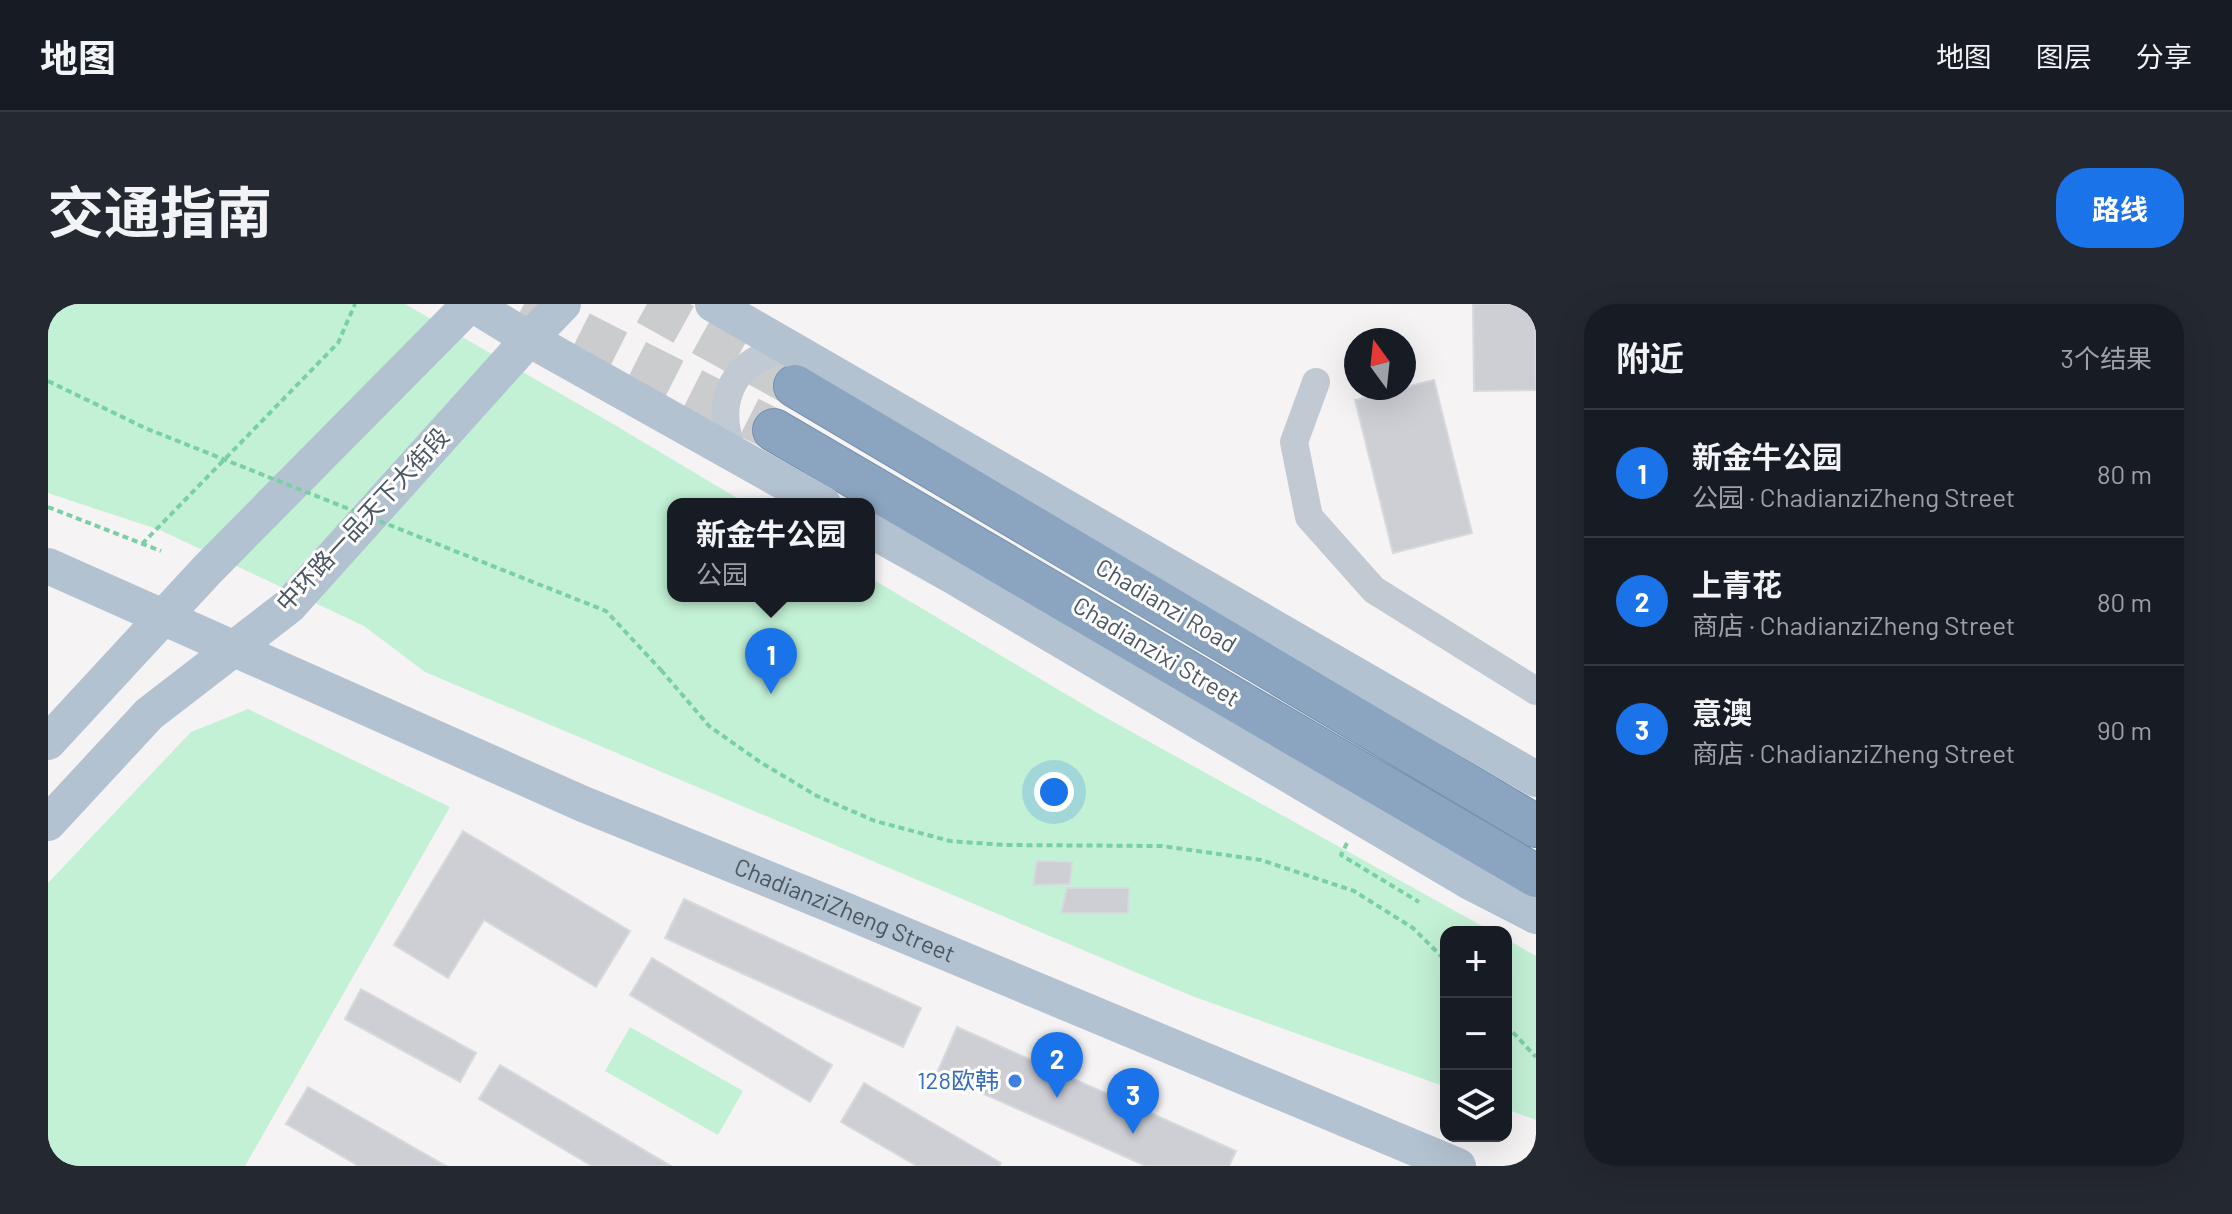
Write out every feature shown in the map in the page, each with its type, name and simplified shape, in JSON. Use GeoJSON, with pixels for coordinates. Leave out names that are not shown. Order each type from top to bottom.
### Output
{"type":"FeatureCollection","features":[{"type":"Feature","properties":{"kind":"highway","name":"Chadianzi Road"},"geometry":{"type":"LineString","coordinates":[[793,368],[1536,826]]}},
{"type":"Feature","properties":{"kind":"highway","name":"Chadianzixi Street"},"geometry":{"type":"LineString","coordinates":[[774,430],[1536,876]]}},
{"type":"Feature","properties":{"kind":"main road"},"geometry":{"type":"LineString","coordinates":[[48,742],[207,570],[471,304],[812,498]]}},
{"type":"Feature","properties":{"kind":"main road","name":"中环路一品天下大街段"},"geometry":{"type":"LineString","coordinates":[[48,823],[149,714],[289,606],[563,304]]}},
{"type":"Feature","properties":{"kind":"main road"},"geometry":{"type":"LineString","coordinates":[[713,304],[793,368],[1536,779]]}},
{"type":"Feature","properties":{"kind":"main road"},"geometry":{"type":"LineString","coordinates":[[875,532],[1470,882],[1536,916]]}},
{"type":"Feature","properties":{"kind":"main road"},"geometry":{"type":"LineString","coordinates":[[48,566],[164,618]]}},
{"type":"Feature","properties":{"kind":"main road","name":"ChadianziZheng Street"},"geometry":{"type":"LineString","coordinates":[[164,618],[583,804],[1458,1166]]}},
{"type":"Feature","properties":{"kind":"lane"},"geometry":{"type":"LineString","coordinates":[[734,454],[728,440],[725,411],[734,380],[758,357],[773,351],[793,368]]}},
{"type":"Feature","properties":{"kind":"lane"},"geometry":{"type":"LineString","coordinates":[[1316,382],[1294,442],[1309,517],[1374,590],[1536,691]]}},
{"type":"Feature","properties":{"kind":"path"},"geometry":{"type":"LineString","coordinates":[[142,544],[338,343],[355,304]]}},
{"type":"Feature","properties":{"kind":"path"},"geometry":{"type":"LineString","coordinates":[[48,381],[145,428],[606,611],[709,726],[760,762],[817,796],[875,821],[950,841],[1005,845],[1162,846],[1261,860],[1354,891],[1413,928],[1440,955]]}},
{"type":"Feature","properties":{"kind":"path"},"geometry":{"type":"LineString","coordinates":[[48,507],[161,551]]}},
{"type":"Feature","properties":{"kind":"path"},"geometry":{"type":"LineString","coordinates":[[1348,841],[1341,855],[1419,902]]}},
{"type":"Feature","properties":{"kind":"path"},"geometry":{"type":"LineString","coordinates":[[1512,1031],[1536,1057]]}},
{"type":"Feature","properties":{"kind":"green space"},"geometry":{"type":"Polygon","coordinates":[[[48,304],[405,304],[737,498],[667,498],[667,602],[875,602],[875,581],[1101,715],[1482,926],[1440,926],[1440,1085],[1192,996],[425,672],[364,626],[160,530],[48,493],[48,304]]]}},
{"type":"Feature","properties":{"kind":"green space"},"geometry":{"type":"Polygon","coordinates":[[[248,709],[450,807],[245,1166],[48,1166],[48,883],[191,732],[248,709]]]}},
{"type":"Feature","properties":{"kind":"green space"},"geometry":{"type":"Polygon","coordinates":[[[1512,942],[1536,956],[1536,1120],[1512,1111],[1512,942]]]}},
{"type":"Feature","properties":{"kind":"green space"},"geometry":{"type":"Polygon","coordinates":[[[630,1027],[743,1091],[718,1135],[605,1071],[630,1027]]]}},
{"type":"Feature","properties":{"kind":"building"},"geometry":{"type":"Polygon","coordinates":[[[1473,304],[1535,304],[1536,390],[1474,391],[1473,304]]]}},
{"type":"Feature","properties":{"kind":"building"},"geometry":{"type":"Polygon","coordinates":[[[1434,380],[1472,533],[1393,553],[1355,400],[1416,400],[1416,385],[1434,380]]]}},
{"type":"Feature","properties":{"kind":"building"},"geometry":{"type":"Polygon","coordinates":[[[463,831],[630,931],[596,987],[484,920],[448,978],[394,945],[463,831]]]}},
{"type":"Feature","properties":{"kind":"building"},"geometry":{"type":"Polygon","coordinates":[[[1037,861],[1072,862],[1070,884],[1033,885],[1037,861]]]}},
{"type":"Feature","properties":{"kind":"building"},"geometry":{"type":"Polygon","coordinates":[[[1067,888],[1129,888],[1128,913],[1061,913],[1067,888]]]}},
{"type":"Feature","properties":{"kind":"building"},"geometry":{"type":"Polygon","coordinates":[[[684,899],[921,1008],[903,1047],[665,938],[684,899]]]}},
{"type":"Feature","properties":{"kind":"building"},"geometry":{"type":"Polygon","coordinates":[[[652,958],[832,1065],[810,1102],[630,995],[652,958]]]}},
{"type":"Feature","properties":{"kind":"building"},"geometry":{"type":"Polygon","coordinates":[[[361,989],[476,1053],[460,1082],[345,1019],[361,989]]]}},
{"type":"Feature","properties":{"kind":"building"},"geometry":{"type":"Polygon","coordinates":[[[957,1027],[1236,1151],[1229,1166],[1146,1166],[937,1073],[957,1027]]]}},
{"type":"Feature","properties":{"kind":"building"},"geometry":{"type":"Polygon","coordinates":[[[500,1065],[671,1166],[592,1166],[479,1099],[500,1065]]]}},
{"type":"Feature","properties":{"kind":"building"},"geometry":{"type":"Polygon","coordinates":[[[864,1083],[1001,1163],[999,1166],[917,1166],[841,1122],[864,1083]]]}},
{"type":"Feature","properties":{"kind":"building"},"geometry":{"type":"Polygon","coordinates":[[[308,1087],[446,1166],[359,1166],[286,1124],[308,1087]]]}},
{"type":"Feature","properties":{"kind":"tunnel"},"geometry":{"type":"LineString","coordinates":[[524,304],[774,430]]}},
{"type":"Feature","properties":{"kind":"tunnel"},"geometry":{"type":"LineString","coordinates":[[647,304],[795,386]]}},
{"type":"Feature","properties":{"kind":"place","name":"新金牛公园"},"geometry":{"type":"Point","coordinates":[771,694]}},
{"type":"Feature","properties":{"kind":"place","name":"128欧韩"},"geometry":{"type":"Point","coordinates":[1015,1081]}},
{"type":"Feature","properties":{"kind":"place","name":"上青花"},"geometry":{"type":"Point","coordinates":[1057,1098]}},
{"type":"Feature","properties":{"kind":"place","name":"意澳"},"geometry":{"type":"Point","coordinates":[1133,1134]}}]}
